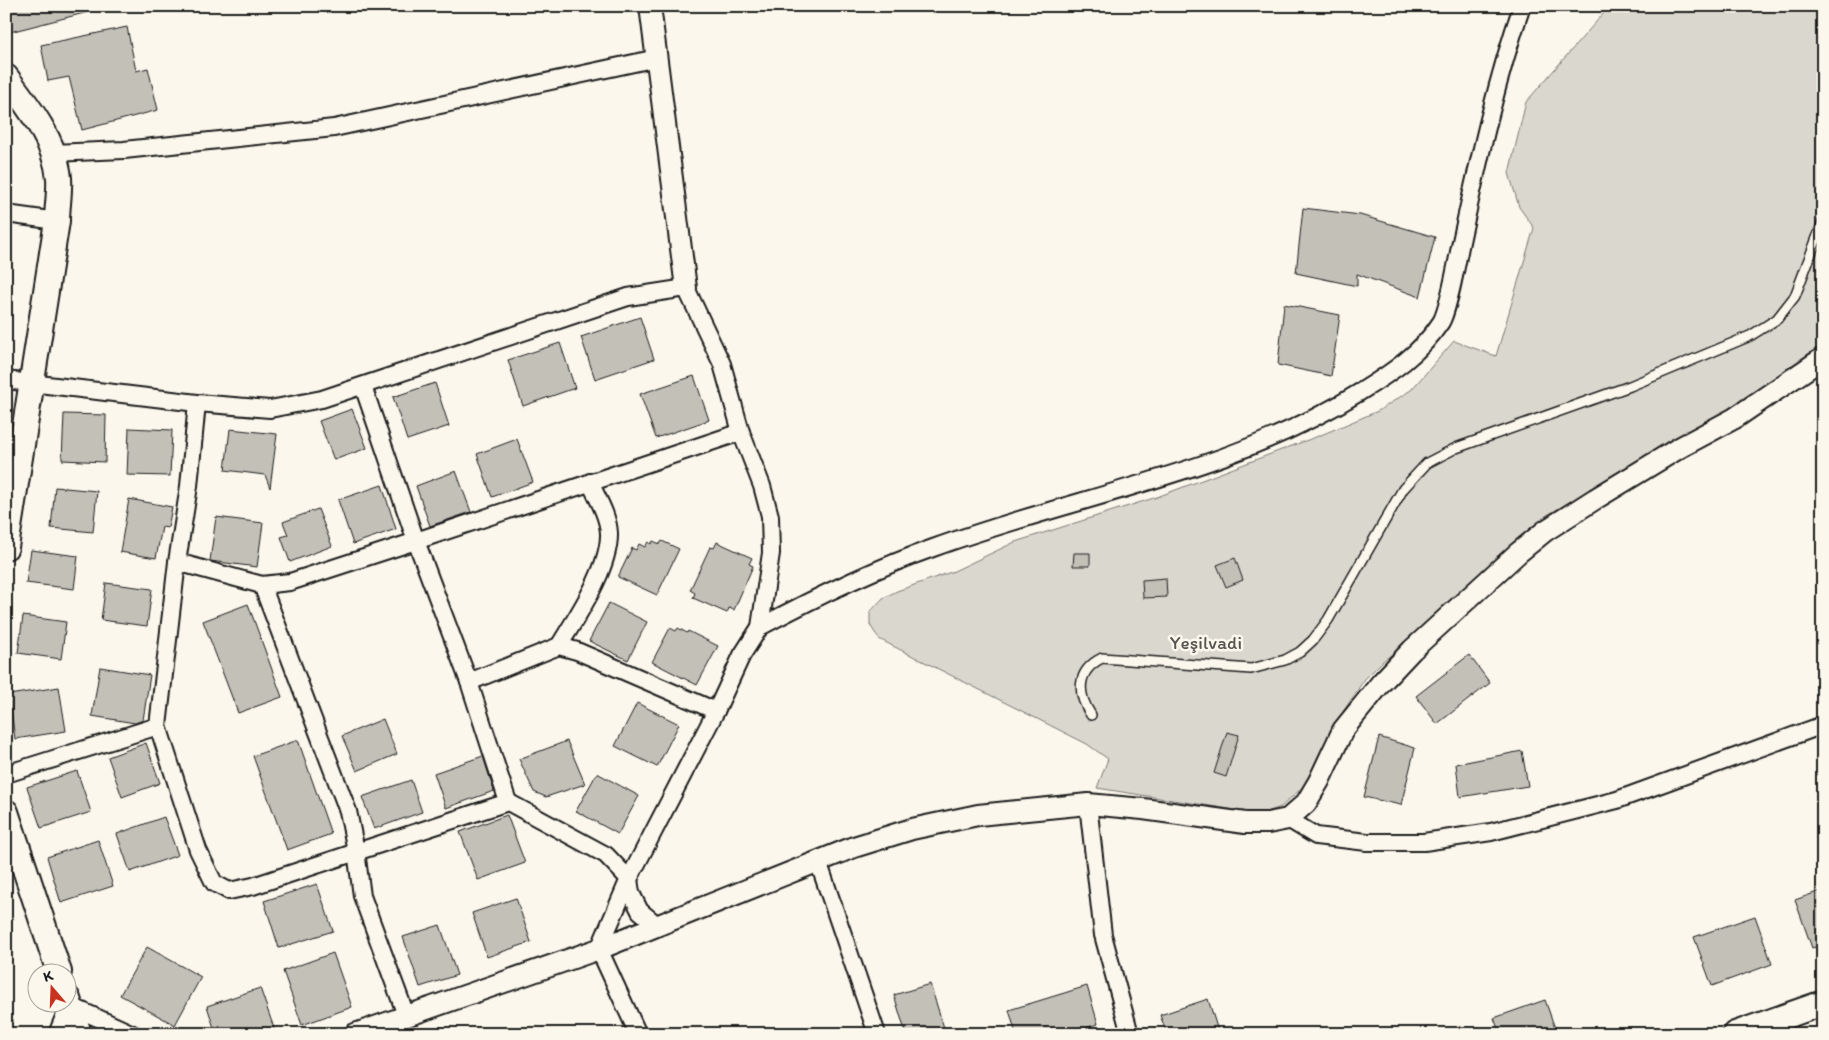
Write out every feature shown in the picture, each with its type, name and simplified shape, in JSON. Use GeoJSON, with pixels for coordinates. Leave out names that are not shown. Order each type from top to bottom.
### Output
{"type":"FeatureCollection","features":[{"type":"Feature","properties":{"kind":"main road"},"geometry":{"type":"LineString","coordinates":[[6,76],[38,121],[52,153],[59,178],[57,221],[6,546]]}},
{"type":"Feature","properties":{"kind":"main road"},"geometry":{"type":"LineString","coordinates":[[6,812],[56,962]]}},
{"type":"Feature","properties":{"kind":"main road"},"geometry":{"type":"LineString","coordinates":[[1735,1034],[1823,1003]]}},
{"type":"Feature","properties":{"kind":"main road"},"geometry":{"type":"LineString","coordinates":[[71,1012],[79,1034]]}},
{"type":"Feature","properties":{"kind":"street"},"geometry":{"type":"LineString","coordinates":[[638,1034],[599,949],[629,879],[716,711],[742,655],[760,627],[771,553],[770,516],[762,486],[741,432],[722,364],[686,288],[650,6]]}},
{"type":"Feature","properties":{"kind":"street"},"geometry":{"type":"LineString","coordinates":[[760,627],[823,593],[932,548],[1216,461],[1321,416],[1388,375],[1418,351],[1443,319],[1486,132],[1522,6]]}},
{"type":"Feature","properties":{"kind":"street"},"geometry":{"type":"LineString","coordinates":[[52,153],[124,150],[334,128],[657,58]]}},
{"type":"Feature","properties":{"kind":"street"},"geometry":{"type":"LineString","coordinates":[[6,214],[57,221]]}},
{"type":"Feature","properties":{"kind":"street"},"geometry":{"type":"LineString","coordinates":[[6,380],[197,403],[270,409],[322,399],[628,296],[686,288]]}},
{"type":"Feature","properties":{"kind":"street"},"geometry":{"type":"LineString","coordinates":[[354,1034],[406,1014],[599,949],[818,861],[912,829],[978,815],[1088,804],[1143,809],[1244,823],[1268,823],[1288,819],[1306,803],[1320,781],[1343,730],[1376,688],[1412,650],[1518,553],[1545,531],[1595,499],[1679,448],[1735,418],[1823,358]]}},
{"type":"Feature","properties":{"kind":"street"},"geometry":{"type":"LineString","coordinates":[[363,386],[416,541],[469,682],[508,802],[606,854],[629,879],[635,903],[648,919],[657,925]]}},
{"type":"Feature","properties":{"kind":"street"},"geometry":{"type":"LineString","coordinates":[[197,403],[189,486],[177,562],[158,726],[198,850],[214,883],[229,891],[253,886],[508,802]]}},
{"type":"Feature","properties":{"kind":"street"},"geometry":{"type":"LineString","coordinates":[[177,562],[262,585],[290,582],[741,432]]}},
{"type":"Feature","properties":{"kind":"street"},"geometry":{"type":"LineString","coordinates":[[559,646],[596,579],[606,553],[609,533],[602,508],[590,482]]}},
{"type":"Feature","properties":{"kind":"street"},"geometry":{"type":"LineString","coordinates":[[262,585],[348,812],[362,896],[406,1014]]}},
{"type":"Feature","properties":{"kind":"street"},"geometry":{"type":"LineString","coordinates":[[469,682],[559,646],[577,651],[716,711]]}},
{"type":"Feature","properties":{"kind":"street"},"geometry":{"type":"LineString","coordinates":[[1288,819],[1316,836],[1367,842],[1424,842],[1491,832],[1617,800],[1823,725]]}},
{"type":"Feature","properties":{"kind":"street"},"geometry":{"type":"LineString","coordinates":[[6,774],[158,726]]}},
{"type":"Feature","properties":{"kind":"street"},"geometry":{"type":"LineString","coordinates":[[1088,804],[1104,935],[1130,1034]]}},
{"type":"Feature","properties":{"kind":"street"},"geometry":{"type":"LineString","coordinates":[[818,861],[877,1034]]}},
{"type":"Feature","properties":{"kind":"street"},"geometry":{"type":"LineString","coordinates":[[78,1007],[133,1034]]}},
{"type":"Feature","properties":{"kind":"street"},"geometry":{"type":"LineString","coordinates":[[57,1034],[65,1012]]}},
{"type":"Feature","properties":{"kind":"lane"},"geometry":{"type":"LineString","coordinates":[[1091,715],[1083,702],[1081,680],[1086,669],[1102,658],[1250,668],[1266,666],[1300,652],[1328,620],[1403,489],[1427,463],[1456,448],[1630,386],[1750,336],[1777,319],[1795,296],[1823,222]]}},
{"type":"Feature","properties":{"kind":"green space","name":"Yeşilvadi"},"geometry":{"type":"Polygon","coordinates":[[[1610,6],[1823,6],[1823,350],[1737,410],[1547,515],[1450,602],[1417,636],[1384,660],[1364,680],[1335,724],[1304,786],[1281,807],[1261,814],[1097,788],[1108,759],[1087,744],[879,639],[870,625],[870,612],[883,598],[897,591],[954,571],[1015,542],[1157,497],[1321,435],[1378,411],[1411,390],[1454,341],[1496,356],[1534,228],[1519,207],[1509,173],[1526,102],[1610,6]]]}},
{"type":"Feature","properties":{"kind":"building"},"geometry":{"type":"Polygon","coordinates":[[[6,6],[96,6],[96,10],[6,33],[6,6]]]}},
{"type":"Feature","properties":{"kind":"building"},"geometry":{"type":"Polygon","coordinates":[[[127,27],[136,71],[148,68],[158,110],[82,130],[69,77],[48,81],[41,45],[127,27]]]}},
{"type":"Feature","properties":{"kind":"building"},"geometry":{"type":"Polygon","coordinates":[[[1303,208],[1360,215],[1435,237],[1420,297],[1357,274],[1357,286],[1296,273],[1303,208]]]}},
{"type":"Feature","properties":{"kind":"building"},"geometry":{"type":"Polygon","coordinates":[[[1284,304],[1340,315],[1331,376],[1278,365],[1284,304]]]}},
{"type":"Feature","properties":{"kind":"building"},"geometry":{"type":"Polygon","coordinates":[[[640,317],[654,359],[595,379],[581,337],[640,317]]]}},
{"type":"Feature","properties":{"kind":"building"},"geometry":{"type":"Polygon","coordinates":[[[560,343],[575,388],[523,406],[508,360],[560,343]]]}},
{"type":"Feature","properties":{"kind":"building"},"geometry":{"type":"Polygon","coordinates":[[[694,376],[709,420],[656,438],[640,394],[694,376]]]}},
{"type":"Feature","properties":{"kind":"building"},"geometry":{"type":"Polygon","coordinates":[[[435,383],[449,426],[407,440],[393,397],[435,383]]]}},
{"type":"Feature","properties":{"kind":"building"},"geometry":{"type":"Polygon","coordinates":[[[352,409],[367,448],[334,460],[319,421],[352,409]]]}},
{"type":"Feature","properties":{"kind":"building"},"geometry":{"type":"Polygon","coordinates":[[[64,414],[106,415],[105,462],[62,460],[64,414]]]}},
{"type":"Feature","properties":{"kind":"building"},"geometry":{"type":"Polygon","coordinates":[[[129,428],[172,430],[170,476],[127,475],[129,428]]]}},
{"type":"Feature","properties":{"kind":"building"},"geometry":{"type":"Polygon","coordinates":[[[230,429],[277,434],[270,488],[265,475],[225,470],[230,429]]]}},
{"type":"Feature","properties":{"kind":"building"},"geometry":{"type":"Polygon","coordinates":[[[517,439],[533,482],[492,497],[477,454],[517,439]]]}},
{"type":"Feature","properties":{"kind":"building"},"geometry":{"type":"Polygon","coordinates":[[[456,471],[471,512],[430,526],[416,486],[456,471]]]}},
{"type":"Feature","properties":{"kind":"building"},"geometry":{"type":"Polygon","coordinates":[[[382,485],[396,529],[353,544],[338,500],[382,485]]]}},
{"type":"Feature","properties":{"kind":"building"},"geometry":{"type":"Polygon","coordinates":[[[55,487],[97,491],[93,532],[51,528],[55,487]]]}},
{"type":"Feature","properties":{"kind":"building"},"geometry":{"type":"Polygon","coordinates":[[[129,499],[172,507],[168,528],[162,527],[156,558],[120,552],[129,499]]]}},
{"type":"Feature","properties":{"kind":"building"},"geometry":{"type":"Polygon","coordinates":[[[318,509],[332,546],[290,562],[281,537],[288,535],[283,522],[318,509]]]}},
{"type":"Feature","properties":{"kind":"building"},"geometry":{"type":"Polygon","coordinates":[[[216,517],[263,523],[257,567],[210,561],[216,517]]]}},
{"type":"Feature","properties":{"kind":"building"},"geometry":{"type":"Polygon","coordinates":[[[653,541],[660,544],[662,541],[679,549],[657,595],[618,577],[632,548],[636,550],[639,544],[645,547],[648,542],[651,544],[653,541]]]}},
{"type":"Feature","properties":{"kind":"building"},"geometry":{"type":"Polygon","coordinates":[[[717,542],[752,558],[749,564],[753,566],[734,610],[729,608],[727,613],[693,598],[695,593],[690,590],[710,547],[714,548],[717,542]]]}},
{"type":"Feature","properties":{"kind":"building"},"geometry":{"type":"Polygon","coordinates":[[[31,550],[78,556],[74,589],[26,583],[31,550]]]}},
{"type":"Feature","properties":{"kind":"building"},"geometry":{"type":"Polygon","coordinates":[[[1074,553],[1090,553],[1090,566],[1073,566],[1074,553]]]}},
{"type":"Feature","properties":{"kind":"building"},"geometry":{"type":"Polygon","coordinates":[[[1235,558],[1243,580],[1226,587],[1217,565],[1235,558]]]}},
{"type":"Feature","properties":{"kind":"building"},"geometry":{"type":"Polygon","coordinates":[[[1166,578],[1167,597],[1143,598],[1142,580],[1166,578]]]}},
{"type":"Feature","properties":{"kind":"building"},"geometry":{"type":"Polygon","coordinates":[[[106,583],[152,589],[147,626],[101,620],[106,583]]]}},
{"type":"Feature","properties":{"kind":"building"},"geometry":{"type":"Polygon","coordinates":[[[609,603],[647,622],[628,660],[589,641],[609,603]]]}},
{"type":"Feature","properties":{"kind":"building"},"geometry":{"type":"Polygon","coordinates":[[[248,604],[282,697],[238,713],[203,621],[248,604]]]}},
{"type":"Feature","properties":{"kind":"building"},"geometry":{"type":"Polygon","coordinates":[[[23,616],[66,622],[61,659],[18,653],[23,616]]]}},
{"type":"Feature","properties":{"kind":"building"},"geometry":{"type":"Polygon","coordinates":[[[670,628],[676,631],[678,628],[687,633],[688,631],[718,646],[697,685],[652,662],[670,628]]]}},
{"type":"Feature","properties":{"kind":"building"},"geometry":{"type":"Polygon","coordinates":[[[1469,655],[1490,683],[1437,724],[1416,696],[1469,655]]]}},
{"type":"Feature","properties":{"kind":"building"},"geometry":{"type":"Polygon","coordinates":[[[100,667],[150,675],[143,720],[135,723],[92,716],[100,667]]]}},
{"type":"Feature","properties":{"kind":"building"},"geometry":{"type":"Polygon","coordinates":[[[59,687],[66,731],[15,739],[9,695],[59,687]]]}},
{"type":"Feature","properties":{"kind":"building"},"geometry":{"type":"Polygon","coordinates":[[[637,703],[679,724],[657,767],[615,746],[637,703]]]}},
{"type":"Feature","properties":{"kind":"building"},"geometry":{"type":"Polygon","coordinates":[[[383,719],[397,754],[357,771],[342,736],[383,719]]]}},
{"type":"Feature","properties":{"kind":"building"},"geometry":{"type":"Polygon","coordinates":[[[1227,732],[1239,735],[1226,777],[1214,773],[1227,732]]]}},
{"type":"Feature","properties":{"kind":"building"},"geometry":{"type":"Polygon","coordinates":[[[1379,737],[1415,748],[1401,805],[1364,797],[1379,737]]]}},
{"type":"Feature","properties":{"kind":"building"},"geometry":{"type":"Polygon","coordinates":[[[298,740],[331,834],[287,850],[253,756],[298,740]]]}},
{"type":"Feature","properties":{"kind":"building"},"geometry":{"type":"Polygon","coordinates":[[[567,741],[585,784],[546,797],[534,792],[519,759],[567,741]]]}},
{"type":"Feature","properties":{"kind":"building"},"geometry":{"type":"Polygon","coordinates":[[[146,743],[160,783],[122,797],[108,757],[146,743]]]}},
{"type":"Feature","properties":{"kind":"building"},"geometry":{"type":"Polygon","coordinates":[[[1522,751],[1528,786],[1460,797],[1456,764],[1522,751]]]}},
{"type":"Feature","properties":{"kind":"building"},"geometry":{"type":"Polygon","coordinates":[[[483,756],[494,791],[446,808],[434,773],[483,756]]]}},
{"type":"Feature","properties":{"kind":"building"},"geometry":{"type":"Polygon","coordinates":[[[77,771],[91,812],[41,828],[27,787],[77,771]]]}},
{"type":"Feature","properties":{"kind":"building"},"geometry":{"type":"Polygon","coordinates":[[[597,773],[639,796],[618,834],[576,811],[597,773]]]}},
{"type":"Feature","properties":{"kind":"building"},"geometry":{"type":"Polygon","coordinates":[[[411,780],[422,812],[374,829],[362,797],[411,780]]]}},
{"type":"Feature","properties":{"kind":"building"},"geometry":{"type":"Polygon","coordinates":[[[507,815],[525,863],[478,880],[460,832],[507,815]]]}},
{"type":"Feature","properties":{"kind":"building"},"geometry":{"type":"Polygon","coordinates":[[[164,817],[178,855],[130,872],[117,834],[164,817]]]}},
{"type":"Feature","properties":{"kind":"building"},"geometry":{"type":"Polygon","coordinates":[[[98,840],[113,886],[61,903],[47,857],[98,840]]]}},
{"type":"Feature","properties":{"kind":"building"},"geometry":{"type":"Polygon","coordinates":[[[317,884],[333,931],[279,948],[264,901],[317,884]]]}},
{"type":"Feature","properties":{"kind":"building"},"geometry":{"type":"Polygon","coordinates":[[[1823,890],[1823,945],[1812,948],[1795,900],[1823,890]]]}},
{"type":"Feature","properties":{"kind":"building"},"geometry":{"type":"Polygon","coordinates":[[[516,898],[531,942],[487,957],[472,913],[516,898]]]}},
{"type":"Feature","properties":{"kind":"building"},"geometry":{"type":"Polygon","coordinates":[[[1755,916],[1772,964],[1712,986],[1694,937],[1755,916]]]}},
{"type":"Feature","properties":{"kind":"building"},"geometry":{"type":"Polygon","coordinates":[[[440,925],[457,975],[420,987],[403,937],[440,925]]]}},
{"type":"Feature","properties":{"kind":"building"},"geometry":{"type":"Polygon","coordinates":[[[147,947],[201,977],[175,1025],[120,995],[147,947]]]}},
{"type":"Feature","properties":{"kind":"building"},"geometry":{"type":"Polygon","coordinates":[[[333,953],[352,1007],[302,1025],[283,971],[333,953]]]}},
{"type":"Feature","properties":{"kind":"building"},"geometry":{"type":"Polygon","coordinates":[[[930,984],[946,1034],[906,1034],[894,995],[930,984]]]}},
{"type":"Feature","properties":{"kind":"building"},"geometry":{"type":"Polygon","coordinates":[[[1087,986],[1098,1024],[1066,1034],[1016,1034],[1009,1010],[1087,986]]]}},
{"type":"Feature","properties":{"kind":"building"},"geometry":{"type":"Polygon","coordinates":[[[260,988],[276,1034],[216,1034],[207,1006],[260,988]]]}},
{"type":"Feature","properties":{"kind":"building"},"geometry":{"type":"Polygon","coordinates":[[[1208,999],[1219,1034],[1167,1034],[1160,1015],[1208,999]]]}},
{"type":"Feature","properties":{"kind":"building"},"geometry":{"type":"Polygon","coordinates":[[[1545,1000],[1557,1034],[1500,1034],[1494,1018],[1545,1000]]]}}]}
